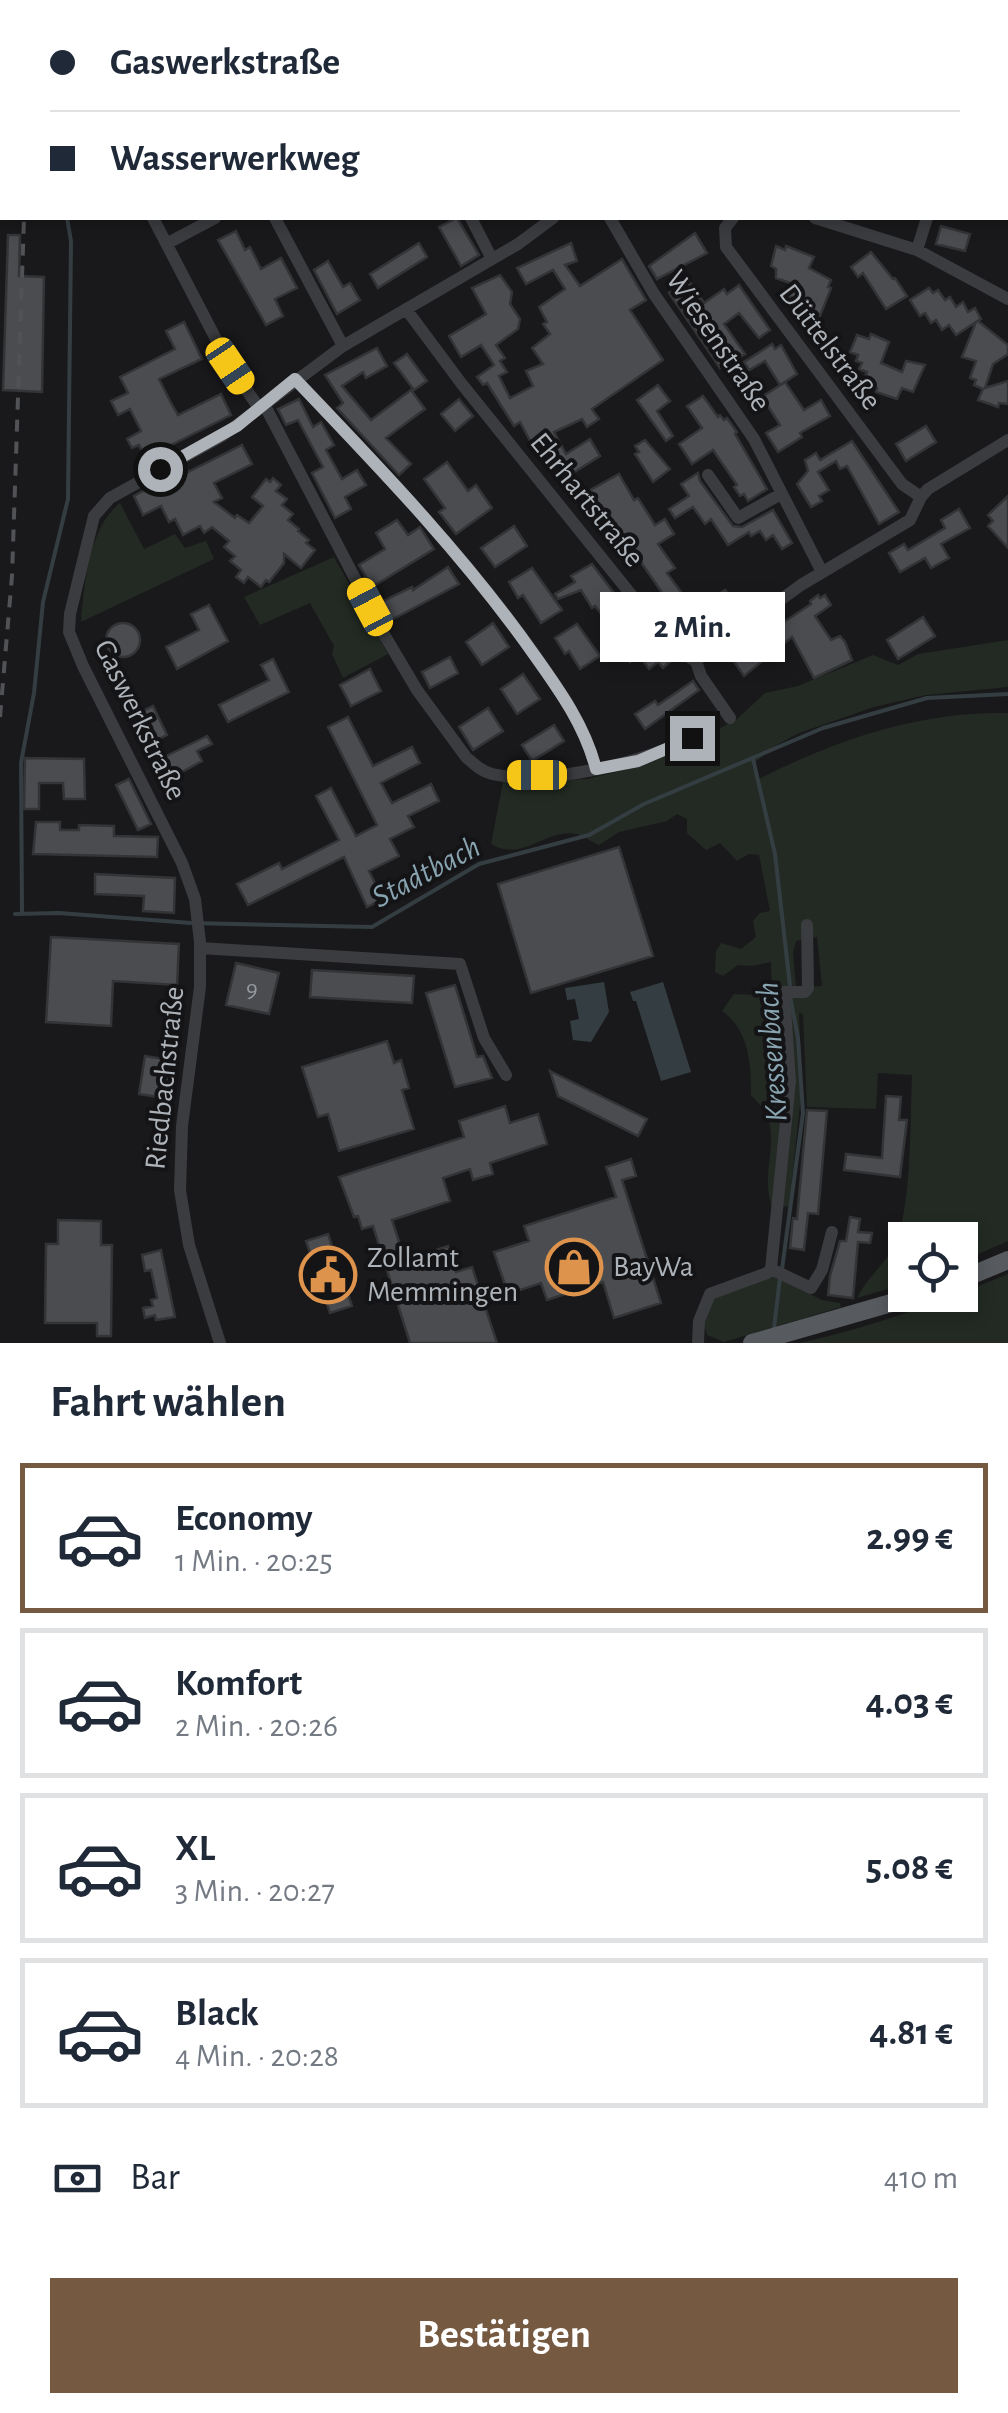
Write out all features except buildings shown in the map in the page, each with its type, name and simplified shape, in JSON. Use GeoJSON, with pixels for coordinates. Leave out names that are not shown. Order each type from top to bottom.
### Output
{"type":"FeatureCollection","features":[{"type":"Feature","properties":{"kind":"main road"},"geometry":{"type":"LineString","coordinates":[[978,1272],[1008,1260]]}},
{"type":"Feature","properties":{"kind":"main road"},"geometry":{"type":"LineString","coordinates":[[757,1342],[888,1304]]}},
{"type":"Feature","properties":{"kind":"street"},"geometry":{"type":"LineString","coordinates":[[155,220],[230,366],[262,406],[406,673],[466,757],[478,768],[497,775],[596,769],[638,761],[692,738]]}},
{"type":"Feature","properties":{"kind":"street"},"geometry":{"type":"LineString","coordinates":[[168,243],[211,220]]}},
{"type":"Feature","properties":{"kind":"street"},"geometry":{"type":"LineString","coordinates":[[277,220],[343,346]]}},
{"type":"Feature","properties":{"kind":"street"},"geometry":{"type":"LineString","coordinates":[[471,220],[492,258]]}},
{"type":"Feature","properties":{"kind":"street","name":"Gaswerkstraße"},"geometry":{"type":"LineString","coordinates":[[200,932],[182,863],[83,666],[69,623],[94,516],[118,492],[237,426],[343,346],[550,220]]}},
{"type":"Feature","properties":{"kind":"street","name":"Wiesenstraße"},"geometry":{"type":"LineString","coordinates":[[611,220],[654,294],[754,439],[822,572]]}},
{"type":"Feature","properties":{"kind":"street","name":"Düttelstraße"},"geometry":{"type":"LineString","coordinates":[[731,220],[725,228],[726,247],[902,484],[920,497]]}},
{"type":"Feature","properties":{"kind":"street"},"geometry":{"type":"LineString","coordinates":[[820,220],[916,250],[1008,300]]}},
{"type":"Feature","properties":{"kind":"street"},"geometry":{"type":"LineString","coordinates":[[916,250],[926,220]]}},
{"type":"Feature","properties":{"kind":"street","name":"Ehrhartstraße"},"geometry":{"type":"LineString","coordinates":[[406,309],[648,615],[684,654],[696,661],[730,718]]}},
{"type":"Feature","properties":{"kind":"street"},"geometry":{"type":"LineString","coordinates":[[295,379],[355,440],[516,629],[576,717],[596,769]]}},
{"type":"Feature","properties":{"kind":"street"},"geometry":{"type":"LineString","coordinates":[[696,661],[822,572],[910,520],[920,497],[936,482],[1008,440]]}},
{"type":"Feature","properties":{"kind":"street"},"geometry":{"type":"LineString","coordinates":[[708,475],[738,518],[781,494]]}},
{"type":"Feature","properties":{"kind":"street"},"geometry":{"type":"LineString","coordinates":[[778,1271],[792,991],[805,992],[809,982],[807,925]]}},
{"type":"Feature","properties":{"kind":"street","name":"Riedbachstraße"},"geometry":{"type":"LineString","coordinates":[[200,932],[199,1000],[180,1144],[180,1190],[190,1245],[220,1343]]}},
{"type":"Feature","properties":{"kind":"street"},"geometry":{"type":"LineString","coordinates":[[200,948],[460,964],[484,1038],[506,1076]]}},
{"type":"Feature","properties":{"kind":"street"},"geometry":{"type":"LineString","coordinates":[[698,1343],[700,1316],[710,1294],[778,1271],[811,1288],[822,1270],[832,1232]]}},
{"type":"Feature","properties":{"kind":"shaded area"},"geometry":{"type":"Polygon","coordinates":[[[120,503],[144,549],[175,534],[185,548],[206,541],[214,559],[81,622],[86,574],[95,541],[120,503]]]}},
{"type":"Feature","properties":{"kind":"shaded area"},"geometry":{"type":"Polygon","coordinates":[[[334,557],[388,654],[343,678],[332,654],[334,646],[310,603],[260,625],[244,597],[334,557]]]}},
{"type":"Feature","properties":{"kind":"shaded area"},"geometry":{"type":"Polygon","coordinates":[[[1008,640],[1008,687],[926,695],[874,707],[799,733],[773,747],[752,765],[757,780],[817,752],[878,731],[942,717],[1008,713],[1008,1241],[978,1254],[978,1222],[902,1222],[912,1075],[878,1073],[876,1109],[807,1107],[803,1014],[799,1013],[802,1086],[789,1206],[773,1209],[768,1185],[770,1125],[765,1111],[751,1095],[743,1037],[722,1011],[734,994],[772,996],[771,962],[738,965],[723,976],[715,972],[716,951],[721,943],[741,949],[756,937],[753,921],[760,913],[770,911],[759,855],[749,854],[737,861],[720,843],[706,850],[687,833],[687,819],[677,814],[667,821],[619,832],[599,845],[577,834],[565,833],[513,850],[491,844],[503,782],[588,779],[644,765],[737,719],[765,693],[798,686],[873,655],[898,665],[918,654],[1008,640]],[[817,937],[796,941],[796,988],[822,986],[817,937]]]}},
{"type":"Feature","properties":{"kind":"shaded area"},"geometry":{"type":"Polygon","coordinates":[[[604,982],[609,1012],[591,1042],[573,1040],[570,1021],[579,1019],[575,999],[567,1000],[565,988],[604,982]]]}},
{"type":"Feature","properties":{"kind":"shaded area"},"geometry":{"type":"Polygon","coordinates":[[[663,982],[691,1072],[661,1081],[630,992],[663,982]]]}},
{"type":"Feature","properties":{"kind":"shaded area"},"geometry":{"type":"Polygon","coordinates":[[[888,1255],[888,1289],[857,1298],[866,1283],[888,1255]]]}},
{"type":"Feature","properties":{"kind":"shaded area"},"geometry":{"type":"Polygon","coordinates":[[[1008,1274],[1008,1343],[800,1343],[909,1312],[978,1312],[978,1286],[1008,1274]]]}},
{"type":"Feature","properties":{"kind":"shaded area"},"geometry":{"type":"Polygon","coordinates":[[[772,1275],[822,1300],[840,1303],[841,1307],[724,1342],[707,1335],[704,1325],[715,1296],[772,1275]]]}},
{"type":"Feature","properties":{"kind":"waterway"},"geometry":{"type":"LineString","coordinates":[[22,914],[21,763],[34,693],[43,602],[68,499],[71,241],[67,220]]}},
{"type":"Feature","properties":{"kind":"waterway","name":"Stadtbach"},"geometry":{"type":"LineString","coordinates":[[15,914],[372,927],[479,864],[589,835],[644,804],[823,728],[927,698],[1008,694]]}},
{"type":"Feature","properties":{"kind":"waterway","name":"Kressenbach"},"geometry":{"type":"LineString","coordinates":[[753,759],[775,854],[790,986]]}},
{"type":"Feature","properties":{"kind":"waterway","name":"Kressenbach"},"geometry":{"type":"LineString","coordinates":[[782,1269],[803,1113],[798,1038],[790,996]]}},
{"type":"Feature","properties":{"kind":"waterway","name":"Kressenbach"},"geometry":{"type":"LineString","coordinates":[[774,1328],[780,1278]]}},
{"type":"Feature","properties":{"kind":"railway"},"geometry":{"type":"LineString","coordinates":[[0,717],[12,576],[24,220]]}},
{"type":"Feature","properties":{"kind":"place","name":"BayWa"},"geometry":{"type":"Point","coordinates":[574,1267]}},
{"type":"Feature","properties":{"kind":"place","name":"Zollamt Memmingen"},"geometry":{"type":"Point","coordinates":[328,1275]}},
{"type":"Feature","properties":{"kind":"route"},"geometry":{"type":"LineString","coordinates":[[160,469],[237,426],[295,379],[355,440],[516,629],[576,717],[596,769],[638,761],[692,738]]}}]}
